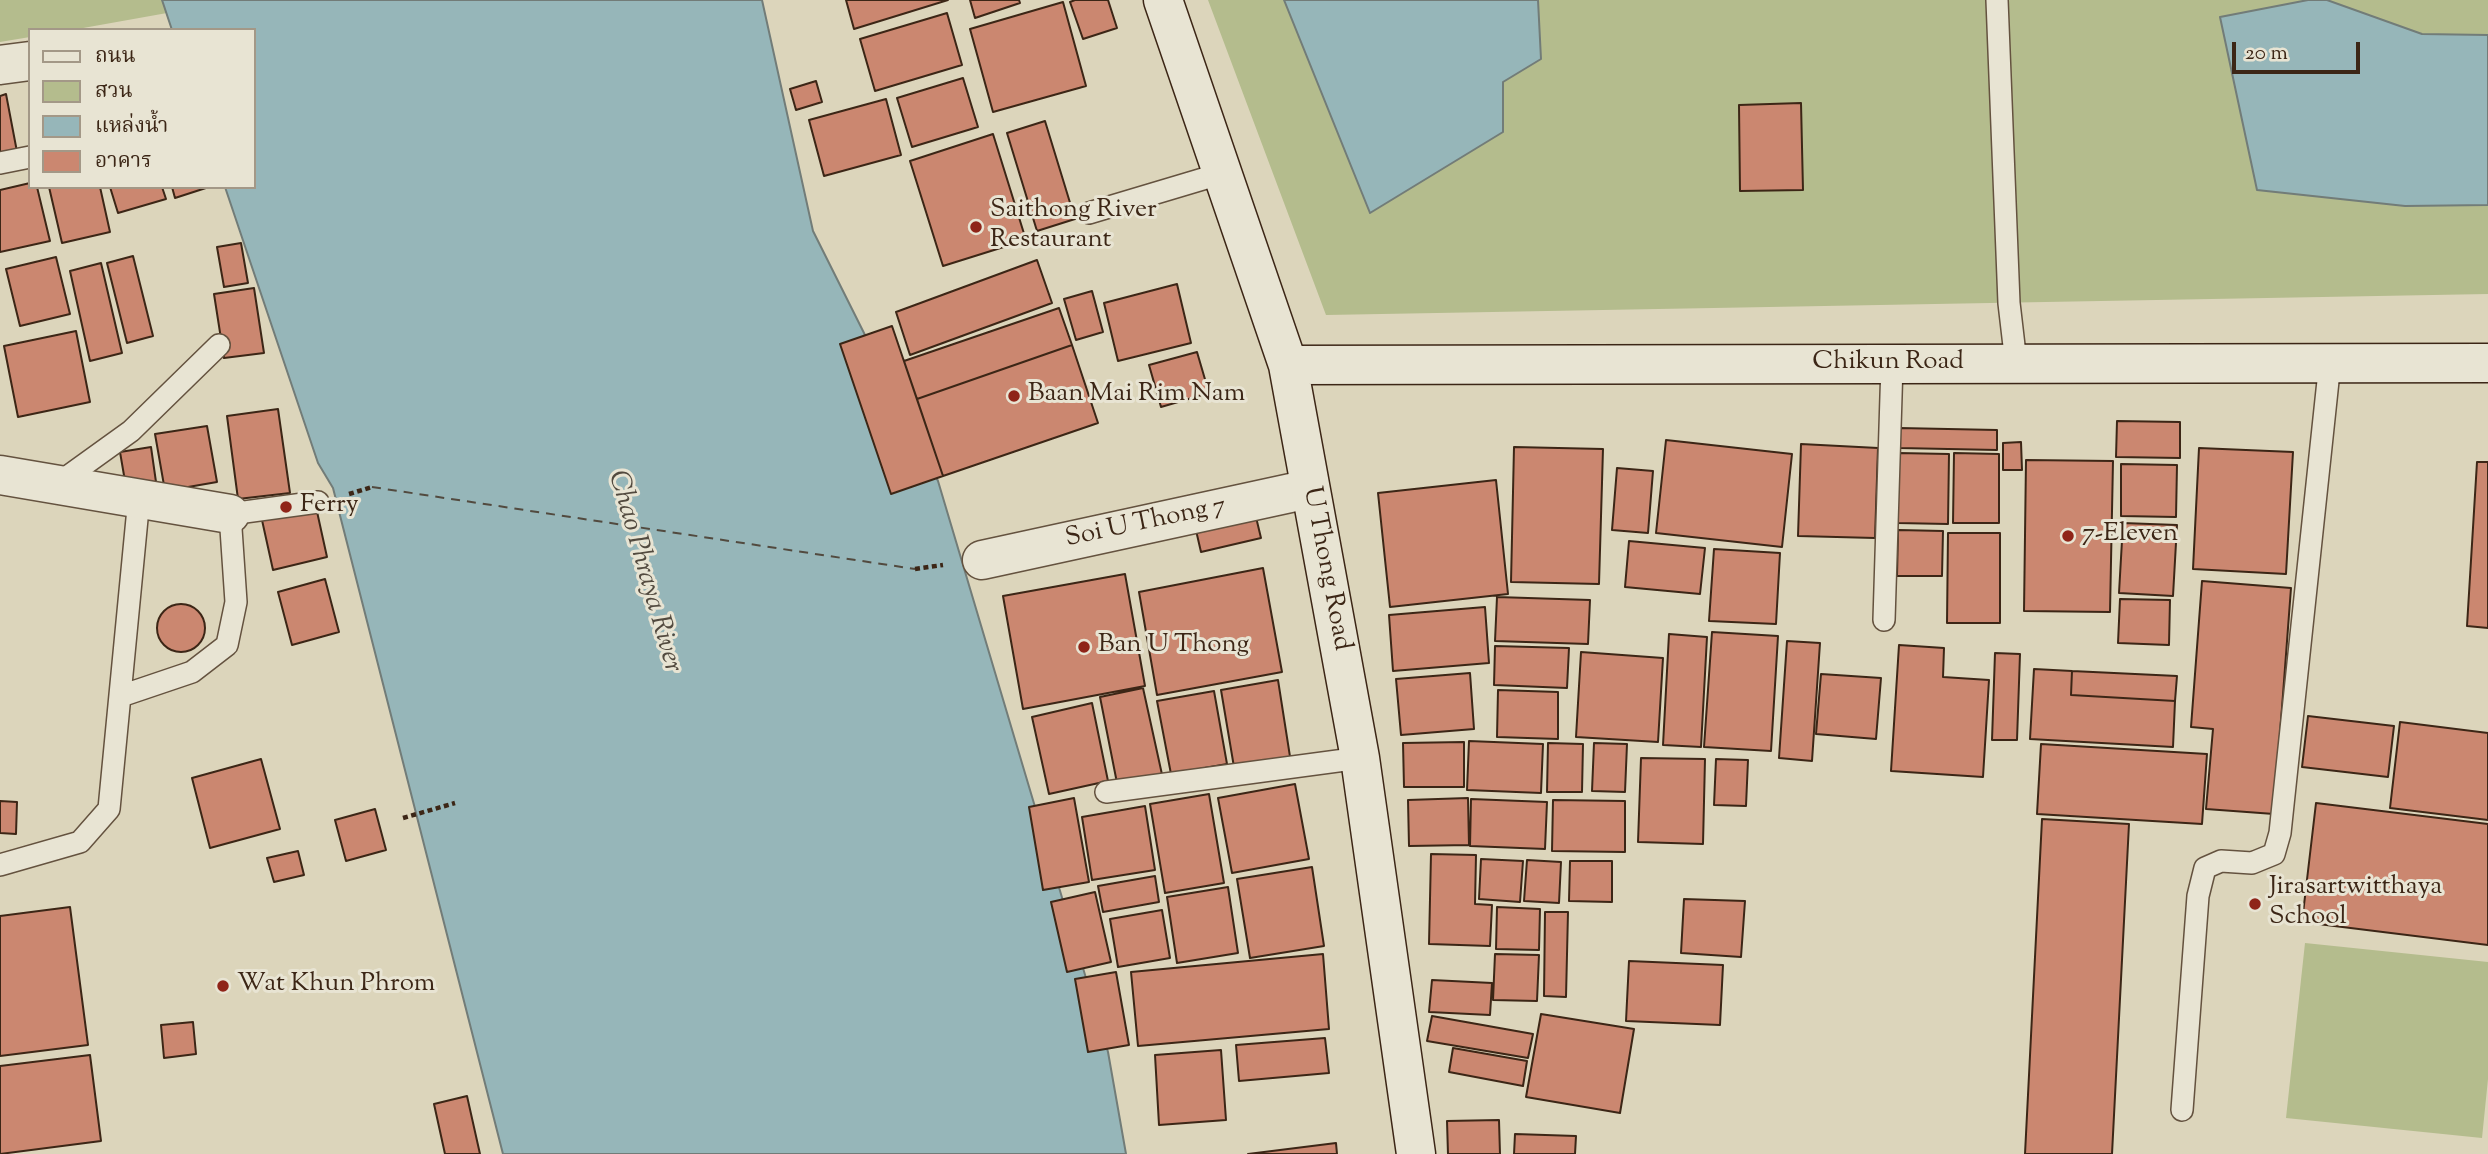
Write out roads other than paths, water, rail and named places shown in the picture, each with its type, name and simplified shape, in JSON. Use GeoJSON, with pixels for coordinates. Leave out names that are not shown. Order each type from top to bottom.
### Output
{"type":"FeatureCollection","features":[{"type":"Feature","properties":{"kind":"main road","name":"U Thong Road"},"geometry":{"type":"LineString","coordinates":[[1163,0],[1288,365],[1360,758],[1416,1154]]}},
{"type":"Feature","properties":{"kind":"main road"},"geometry":{"type":"LineString","coordinates":[[0,65],[28,61]]}},
{"type":"Feature","properties":{"kind":"main road","name":"Chikun Road"},"geometry":{"type":"LineString","coordinates":[[1288,365],[2488,363]]}},
{"type":"Feature","properties":{"kind":"main road"},"geometry":{"type":"LineString","coordinates":[[0,475],[230,514]]}},
{"type":"Feature","properties":{"kind":"main road","name":"Soi U Thong 7"},"geometry":{"type":"LineString","coordinates":[[982,559],[1309,489]]}},
{"type":"Feature","properties":{"kind":"lane"},"geometry":{"type":"LineString","coordinates":[[1997,0],[2009,289],[2015,363]]}},
{"type":"Feature","properties":{"kind":"lane"},"geometry":{"type":"LineString","coordinates":[[0,163],[28,157]]}},
{"type":"Feature","properties":{"kind":"lane"},"geometry":{"type":"LineString","coordinates":[[1089,213],[1223,173]]}},
{"type":"Feature","properties":{"kind":"lane"},"geometry":{"type":"LineString","coordinates":[[56,485],[131,432],[219,345]]}},
{"type":"Feature","properties":{"kind":"lane"},"geometry":{"type":"LineString","coordinates":[[2182,1111],[2198,896],[2205,868],[2221,861],[2252,863],[2274,854],[2280,833],[2330,362]]}},
{"type":"Feature","properties":{"kind":"lane"},"geometry":{"type":"LineString","coordinates":[[1884,620],[1892,364]]}},
{"type":"Feature","properties":{"kind":"lane"},"geometry":{"type":"LineString","coordinates":[[0,866],[80,842],[109,810],[139,498]]}},
{"type":"Feature","properties":{"kind":"lane"},"geometry":{"type":"LineString","coordinates":[[121,696],[192,672],[228,645],[236,602],[230,514],[318,502]]}},
{"type":"Feature","properties":{"kind":"lane"},"geometry":{"type":"LineString","coordinates":[[1106,792],[1360,758]]}},
{"type":"Feature","properties":{"kind":"water","name":"Chao Phraya River"},"geometry":{"type":"Polygon","coordinates":[[[162,0],[762,0],[813,231],[938,481],[1108,1052],[1126,1154],[503,1154],[333,488],[318,463],[226,189],[256,189],[256,28],[171,28],[162,0]]]}},
{"type":"Feature","properties":{"kind":"water"},"geometry":{"type":"Polygon","coordinates":[[[1284,0],[1538,0],[1541,59],[1503,82],[1503,132],[1370,213],[1284,0]]]}},
{"type":"Feature","properties":{"kind":"water"},"geometry":{"type":"Polygon","coordinates":[[[2308,0],[2327,0],[2422,34],[2488,35],[2488,205],[2405,206],[2257,190],[2220,17],[2308,0]]]}},
{"type":"Feature","properties":{"kind":"place","name":"Saithong River Restaurant"},"geometry":{"type":"Point","coordinates":[976,227]}},
{"type":"Feature","properties":{"kind":"place","name":"Baan Mai Rim Nam"},"geometry":{"type":"Point","coordinates":[1014,396]}},
{"type":"Feature","properties":{"kind":"place","name":"Ferry"},"geometry":{"type":"Point","coordinates":[286,507]}},
{"type":"Feature","properties":{"kind":"place","name":"7-Eleven"},"geometry":{"type":"Point","coordinates":[2068,536]}},
{"type":"Feature","properties":{"kind":"place","name":"Ban U Thong"},"geometry":{"type":"Point","coordinates":[1084,647]}},
{"type":"Feature","properties":{"kind":"place","name":"Jirasartwitthaya School"},"geometry":{"type":"Point","coordinates":[2255,904]}},
{"type":"Feature","properties":{"kind":"place","name":"Wat Khun Phrom"},"geometry":{"type":"Point","coordinates":[223,986]}}]}
